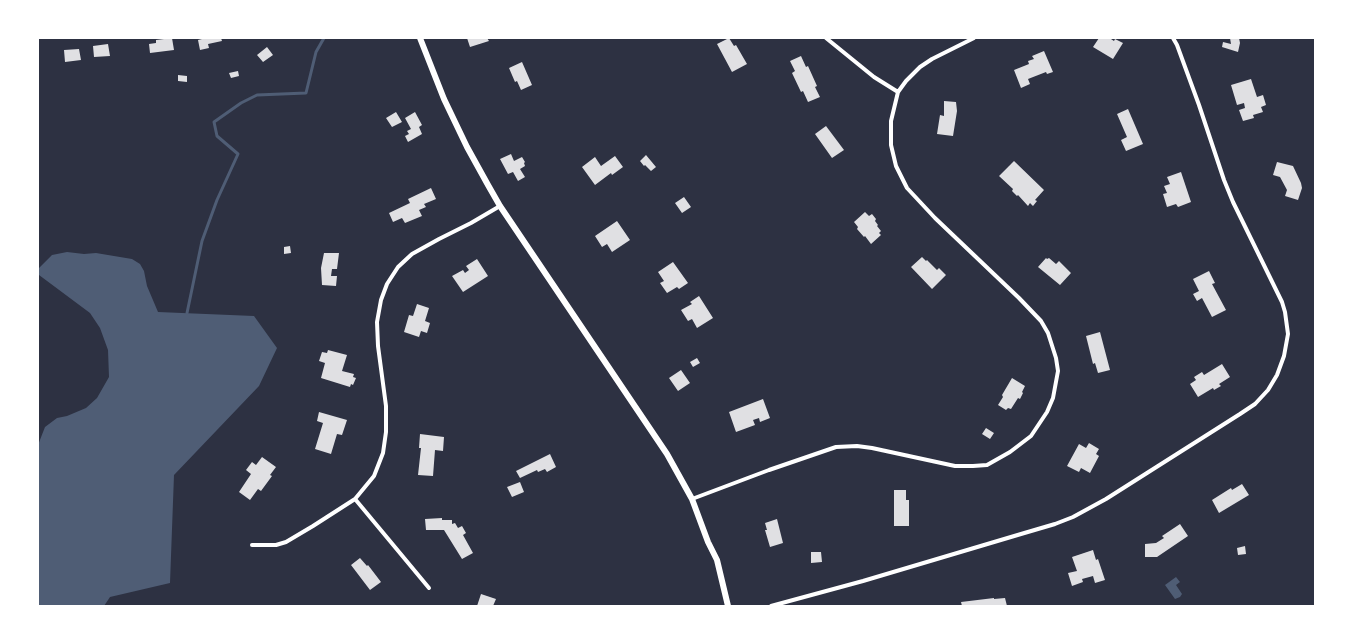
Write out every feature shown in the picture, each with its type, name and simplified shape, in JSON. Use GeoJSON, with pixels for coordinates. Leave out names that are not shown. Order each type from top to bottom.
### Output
{"type":"FeatureCollection","features":[{"type":"Feature","properties":{"kind":"street"},"geometry":{"type":"LineString","coordinates":[[420,38],[444,99],[500,206],[631,399],[667,454],[692,499],[716,560],[728,606]]}},
{"type":"Feature","properties":{"kind":"street"},"geometry":{"type":"LineString","coordinates":[[826,38],[874,77],[898,92]]}},
{"type":"Feature","properties":{"kind":"street"},"geometry":{"type":"LineString","coordinates":[[692,499],[836,447],[858,446],[872,448],[955,466],[987,465],[1010,452],[1031,436],[1047,412],[1053,398],[1058,370],[1056,358],[1048,333],[1041,321],[935,218],[907,188],[896,166],[891,145],[891,121],[898,92],[906,81],[932,58],[974,38]]}},
{"type":"Feature","properties":{"kind":"street"},"geometry":{"type":"LineString","coordinates":[[772,606],[863,581],[1055,524],[1073,517],[1106,499],[1240,414],[1259,400],[1268,390],[1277,376],[1284,356],[1288,334],[1285,312],[1282,302],[1233,202],[1224,180],[1199,105],[1173,38]]}},
{"type":"Feature","properties":{"kind":"street"},"geometry":{"type":"LineString","coordinates":[[252,545],[276,545],[286,542],[314,526],[355,499],[374,476],[383,453],[387,418],[378,346],[377,322],[381,300],[387,284],[398,267],[412,254],[500,206]]}},
{"type":"Feature","properties":{"kind":"street"},"geometry":{"type":"LineString","coordinates":[[355,499],[429,588]]}},
{"type":"Feature","properties":{"kind":"water"},"geometry":{"type":"Polygon","coordinates":[[[67,252],[84,254],[96,253],[132,259],[140,264],[144,271],[147,286],[158,312],[254,316],[277,348],[259,386],[174,475],[170,583],[110,597],[104,606],[38,606],[38,445],[45,427],[57,418],[67,416],[86,408],[97,398],[109,377],[108,350],[100,328],[90,313],[39,275],[39,268],[52,255],[67,252]]]}},
{"type":"Feature","properties":{"kind":"water"},"geometry":{"type":"Polygon","coordinates":[[[1176,577],[1180,582],[1176,585],[1182,594],[1180,597],[1175,599],[1165,585],[1176,577]]]}},
{"type":"Feature","properties":{"kind":"building"},"geometry":{"type":"Polygon","coordinates":[[[172,38],[174,50],[150,53],[149,44],[156,43],[156,40],[172,38]]]}},
{"type":"Feature","properties":{"kind":"building"},"geometry":{"type":"Polygon","coordinates":[[[206,38],[221,38],[222,41],[208,44],[209,48],[200,50],[198,40],[206,38]]]}},
{"type":"Feature","properties":{"kind":"building"},"geometry":{"type":"Polygon","coordinates":[[[467,38],[487,38],[489,41],[470,47],[467,38]]]}},
{"type":"Feature","properties":{"kind":"building"},"geometry":{"type":"Polygon","coordinates":[[[729,38],[734,46],[736,45],[747,64],[732,72],[717,44],[729,38]]]}},
{"type":"Feature","properties":{"kind":"building"},"geometry":{"type":"Polygon","coordinates":[[[1099,38],[1112,38],[1111,39],[1114,41],[1115,39],[1123,43],[1113,59],[1093,47],[1099,38]]]}},
{"type":"Feature","properties":{"kind":"building"},"geometry":{"type":"Polygon","coordinates":[[[1230,38],[1239,38],[1240,43],[1238,52],[1222,47],[1223,42],[1231,44],[1230,38]]]}},
{"type":"Feature","properties":{"kind":"building"},"geometry":{"type":"Polygon","coordinates":[[[108,44],[110,56],[94,57],[93,46],[108,44]]]}},
{"type":"Feature","properties":{"kind":"building"},"geometry":{"type":"Polygon","coordinates":[[[267,47],[273,55],[263,62],[257,55],[267,47]]]}},
{"type":"Feature","properties":{"kind":"building"},"geometry":{"type":"Polygon","coordinates":[[[79,49],[81,60],[65,62],[64,50],[79,49]]]}},
{"type":"Feature","properties":{"kind":"building"},"geometry":{"type":"Polygon","coordinates":[[[1044,51],[1053,72],[1047,74],[1046,72],[1028,79],[1030,84],[1021,88],[1014,70],[1029,64],[1028,61],[1034,59],[1032,56],[1044,51]]]}},
{"type":"Feature","properties":{"kind":"building"},"geometry":{"type":"Polygon","coordinates":[[[801,56],[806,67],[808,66],[820,97],[808,102],[803,91],[801,92],[792,73],[795,71],[790,61],[801,56]]]}},
{"type":"Feature","properties":{"kind":"building"},"geometry":{"type":"Polygon","coordinates":[[[522,62],[532,85],[521,90],[517,81],[515,82],[509,68],[522,62]]]}},
{"type":"Feature","properties":{"kind":"building"},"geometry":{"type":"Polygon","coordinates":[[[238,71],[239,76],[231,78],[229,73],[238,71]]]}},
{"type":"Feature","properties":{"kind":"building"},"geometry":{"type":"Polygon","coordinates":[[[178,75],[187,76],[187,82],[178,81],[178,75]]]}},
{"type":"Feature","properties":{"kind":"building"},"geometry":{"type":"Polygon","coordinates":[[[1251,79],[1257,97],[1263,95],[1266,105],[1261,107],[1263,112],[1253,115],[1254,118],[1243,121],[1239,110],[1245,108],[1244,103],[1237,105],[1231,85],[1251,79]]]}},
{"type":"Feature","properties":{"kind":"building"},"geometry":{"type":"Polygon","coordinates":[[[944,101],[956,102],[957,111],[953,136],[937,134],[940,115],[944,116],[944,101]]]}},
{"type":"Feature","properties":{"kind":"building"},"geometry":{"type":"Polygon","coordinates":[[[1128,109],[1143,144],[1126,151],[1121,140],[1127,137],[1117,114],[1128,109]]]}},
{"type":"Feature","properties":{"kind":"building"},"geometry":{"type":"Polygon","coordinates":[[[396,112],[402,122],[392,127],[386,118],[396,112]]]}},
{"type":"Feature","properties":{"kind":"building"},"geometry":{"type":"Polygon","coordinates":[[[415,112],[422,125],[419,127],[422,134],[408,142],[405,136],[409,134],[407,131],[411,129],[405,118],[415,112]]]}},
{"type":"Feature","properties":{"kind":"building"},"geometry":{"type":"Polygon","coordinates":[[[826,126],[844,150],[832,158],[815,134],[826,126]]]}},
{"type":"Feature","properties":{"kind":"building"},"geometry":{"type":"Polygon","coordinates":[[[511,154],[514,161],[522,157],[525,162],[525,166],[520,169],[525,177],[518,181],[513,172],[508,174],[500,159],[511,154]]]}},
{"type":"Feature","properties":{"kind":"building"},"geometry":{"type":"Polygon","coordinates":[[[646,155],[656,167],[651,171],[640,161],[646,155]]]}},
{"type":"Feature","properties":{"kind":"building"},"geometry":{"type":"Polygon","coordinates":[[[615,156],[623,167],[612,175],[611,173],[595,185],[582,167],[595,157],[601,166],[615,156]]]}},
{"type":"Feature","properties":{"kind":"building"},"geometry":{"type":"Polygon","coordinates":[[[1014,161],[1044,190],[1035,200],[1037,201],[1033,206],[1030,203],[1028,206],[999,176],[1014,161]]]}},
{"type":"Feature","properties":{"kind":"building"},"geometry":{"type":"Polygon","coordinates":[[[1277,162],[1293,166],[1302,188],[1298,200],[1285,196],[1287,190],[1280,177],[1273,175],[1277,162]]]}},
{"type":"Feature","properties":{"kind":"building"},"geometry":{"type":"Polygon","coordinates":[[[1181,172],[1191,202],[1178,207],[1176,204],[1167,207],[1163,194],[1167,193],[1164,186],[1170,184],[1167,177],[1181,172]]]}},
{"type":"Feature","properties":{"kind":"building"},"geometry":{"type":"Polygon","coordinates":[[[431,188],[436,199],[424,204],[426,207],[419,210],[422,216],[405,223],[402,218],[393,222],[389,213],[410,203],[408,199],[431,188]]]}},
{"type":"Feature","properties":{"kind":"building"},"geometry":{"type":"Polygon","coordinates":[[[684,197],[691,207],[682,213],[675,203],[684,197]]]}},
{"type":"Feature","properties":{"kind":"building"},"geometry":{"type":"Polygon","coordinates":[[[865,212],[869,216],[872,214],[881,231],[879,233],[881,235],[871,244],[857,229],[858,227],[854,222],[865,212]]]}},
{"type":"Feature","properties":{"kind":"building"},"geometry":{"type":"Polygon","coordinates":[[[617,221],[630,240],[612,252],[607,244],[602,247],[595,236],[617,221]]]}},
{"type":"Feature","properties":{"kind":"building"},"geometry":{"type":"Polygon","coordinates":[[[290,246],[291,253],[284,254],[284,247],[290,246]]]}},
{"type":"Feature","properties":{"kind":"building"},"geometry":{"type":"Polygon","coordinates":[[[324,253],[339,253],[337,269],[332,269],[331,276],[337,276],[336,286],[322,285],[321,268],[324,253]]]}},
{"type":"Feature","properties":{"kind":"building"},"geometry":{"type":"Polygon","coordinates":[[[922,257],[937,270],[939,268],[946,275],[932,289],[911,267],[922,257]]]}},
{"type":"Feature","properties":{"kind":"building"},"geometry":{"type":"Polygon","coordinates":[[[1046,258],[1049,258],[1056,264],[1059,261],[1071,273],[1060,285],[1038,267],[1046,258]]]}},
{"type":"Feature","properties":{"kind":"building"},"geometry":{"type":"Polygon","coordinates":[[[477,259],[488,276],[463,292],[452,276],[463,270],[465,273],[469,270],[466,266],[477,259]]]}},
{"type":"Feature","properties":{"kind":"building"},"geometry":{"type":"Polygon","coordinates":[[[673,262],[688,283],[679,289],[677,287],[667,293],[660,283],[664,281],[658,272],[673,262]]]}},
{"type":"Feature","properties":{"kind":"building"},"geometry":{"type":"Polygon","coordinates":[[[1209,271],[1215,283],[1212,284],[1226,310],[1212,317],[1202,298],[1197,301],[1193,294],[1199,291],[1193,279],[1209,271]]]}},
{"type":"Feature","properties":{"kind":"building"},"geometry":{"type":"Polygon","coordinates":[[[699,296],[713,318],[697,328],[692,319],[688,321],[681,310],[692,304],[690,302],[699,296]]]}},
{"type":"Feature","properties":{"kind":"building"},"geometry":{"type":"Polygon","coordinates":[[[417,304],[429,308],[425,321],[430,323],[427,333],[421,331],[419,337],[404,332],[409,315],[413,316],[417,304]]]}},
{"type":"Feature","properties":{"kind":"building"},"geometry":{"type":"Polygon","coordinates":[[[1100,332],[1110,370],[1098,373],[1095,363],[1093,364],[1086,336],[1100,332]]]}},
{"type":"Feature","properties":{"kind":"building"},"geometry":{"type":"Polygon","coordinates":[[[328,350],[347,355],[342,371],[354,374],[353,377],[356,378],[353,385],[351,384],[350,387],[321,378],[325,363],[319,361],[322,352],[327,353],[328,350]]]}},
{"type":"Feature","properties":{"kind":"building"},"geometry":{"type":"Polygon","coordinates":[[[697,358],[700,363],[693,367],[690,362],[697,358]]]}},
{"type":"Feature","properties":{"kind":"building"},"geometry":{"type":"Polygon","coordinates":[[[1222,364],[1230,377],[1219,384],[1221,386],[1214,390],[1213,388],[1198,397],[1190,384],[1196,380],[1194,377],[1202,372],[1204,375],[1222,364]]]}},
{"type":"Feature","properties":{"kind":"building"},"geometry":{"type":"Polygon","coordinates":[[[681,370],[690,383],[678,391],[669,378],[681,370]]]}},
{"type":"Feature","properties":{"kind":"building"},"geometry":{"type":"Polygon","coordinates":[[[1012,378],[1025,386],[1020,399],[1018,398],[1011,409],[1008,408],[1006,410],[998,405],[1012,378]]]}},
{"type":"Feature","properties":{"kind":"building"},"geometry":{"type":"Polygon","coordinates":[[[763,399],[770,418],[760,422],[759,418],[753,420],[755,425],[736,432],[729,412],[763,399]]]}},
{"type":"Feature","properties":{"kind":"building"},"geometry":{"type":"Polygon","coordinates":[[[319,412],[347,420],[342,435],[337,434],[331,454],[315,449],[323,423],[317,421],[319,412]]]}},
{"type":"Feature","properties":{"kind":"building"},"geometry":{"type":"Polygon","coordinates":[[[986,428],[994,433],[990,439],[982,434],[986,428]]]}},
{"type":"Feature","properties":{"kind":"building"},"geometry":{"type":"Polygon","coordinates":[[[420,434],[444,437],[443,451],[435,450],[433,476],[418,475],[421,448],[419,448],[420,434]]]}},
{"type":"Feature","properties":{"kind":"building"},"geometry":{"type":"Polygon","coordinates":[[[1089,443],[1099,449],[1096,454],[1099,456],[1090,473],[1081,468],[1079,472],[1067,466],[1079,444],[1086,448],[1089,443]]]}},
{"type":"Feature","properties":{"kind":"building"},"geometry":{"type":"Polygon","coordinates":[[[550,454],[556,467],[547,472],[545,469],[538,472],[537,470],[520,478],[516,471],[550,454]]]}},
{"type":"Feature","properties":{"kind":"building"},"geometry":{"type":"Polygon","coordinates":[[[262,457],[276,467],[270,475],[272,476],[261,491],[258,489],[250,500],[239,492],[251,474],[246,470],[252,462],[256,465],[262,457]]]}},
{"type":"Feature","properties":{"kind":"building"},"geometry":{"type":"Polygon","coordinates":[[[520,482],[524,492],[512,497],[507,487],[520,482]]]}},
{"type":"Feature","properties":{"kind":"building"},"geometry":{"type":"Polygon","coordinates":[[[1242,484],[1249,495],[1219,513],[1212,500],[1231,488],[1232,490],[1242,484]]]}},
{"type":"Feature","properties":{"kind":"building"},"geometry":{"type":"Polygon","coordinates":[[[894,490],[906,490],[906,500],[909,500],[909,526],[894,526],[894,490]]]}},
{"type":"Feature","properties":{"kind":"building"},"geometry":{"type":"Polygon","coordinates":[[[442,518],[442,520],[452,520],[452,524],[455,523],[458,528],[462,526],[466,533],[463,535],[473,553],[462,559],[444,530],[426,530],[425,519],[442,518]]]}},
{"type":"Feature","properties":{"kind":"building"},"geometry":{"type":"Polygon","coordinates":[[[777,519],[783,543],[770,547],[765,530],[767,530],[765,523],[777,519]]]}},
{"type":"Feature","properties":{"kind":"building"},"geometry":{"type":"Polygon","coordinates":[[[1180,524],[1188,536],[1157,557],[1145,557],[1145,544],[1156,543],[1164,538],[1162,536],[1180,524]]]}},
{"type":"Feature","properties":{"kind":"building"},"geometry":{"type":"Polygon","coordinates":[[[1245,546],[1246,554],[1238,555],[1237,548],[1245,546]]]}},
{"type":"Feature","properties":{"kind":"building"},"geometry":{"type":"Polygon","coordinates":[[[1093,550],[1096,560],[1098,559],[1105,580],[1095,583],[1093,576],[1082,579],[1083,582],[1072,586],[1068,573],[1077,571],[1072,557],[1093,550]]]}},
{"type":"Feature","properties":{"kind":"building"},"geometry":{"type":"Polygon","coordinates":[[[811,552],[821,552],[822,562],[811,563],[811,552]]]}},
{"type":"Feature","properties":{"kind":"building"},"geometry":{"type":"Polygon","coordinates":[[[360,558],[367,566],[368,565],[381,582],[370,590],[351,565],[360,558]]]}},
{"type":"Feature","properties":{"kind":"building"},"geometry":{"type":"Polygon","coordinates":[[[481,594],[496,599],[493,606],[477,606],[481,594]]]}},
{"type":"Feature","properties":{"kind":"building"},"geometry":{"type":"Polygon","coordinates":[[[1005,598],[1007,606],[962,606],[961,602],[1005,598]]]}},
{"type":"Feature","properties":{"kind":"waterway"},"geometry":{"type":"LineString","coordinates":[[187,313],[202,241],[217,200],[238,154],[217,136],[214,122],[241,103],[257,95],[306,93],[316,52],[324,38]]}}]}
